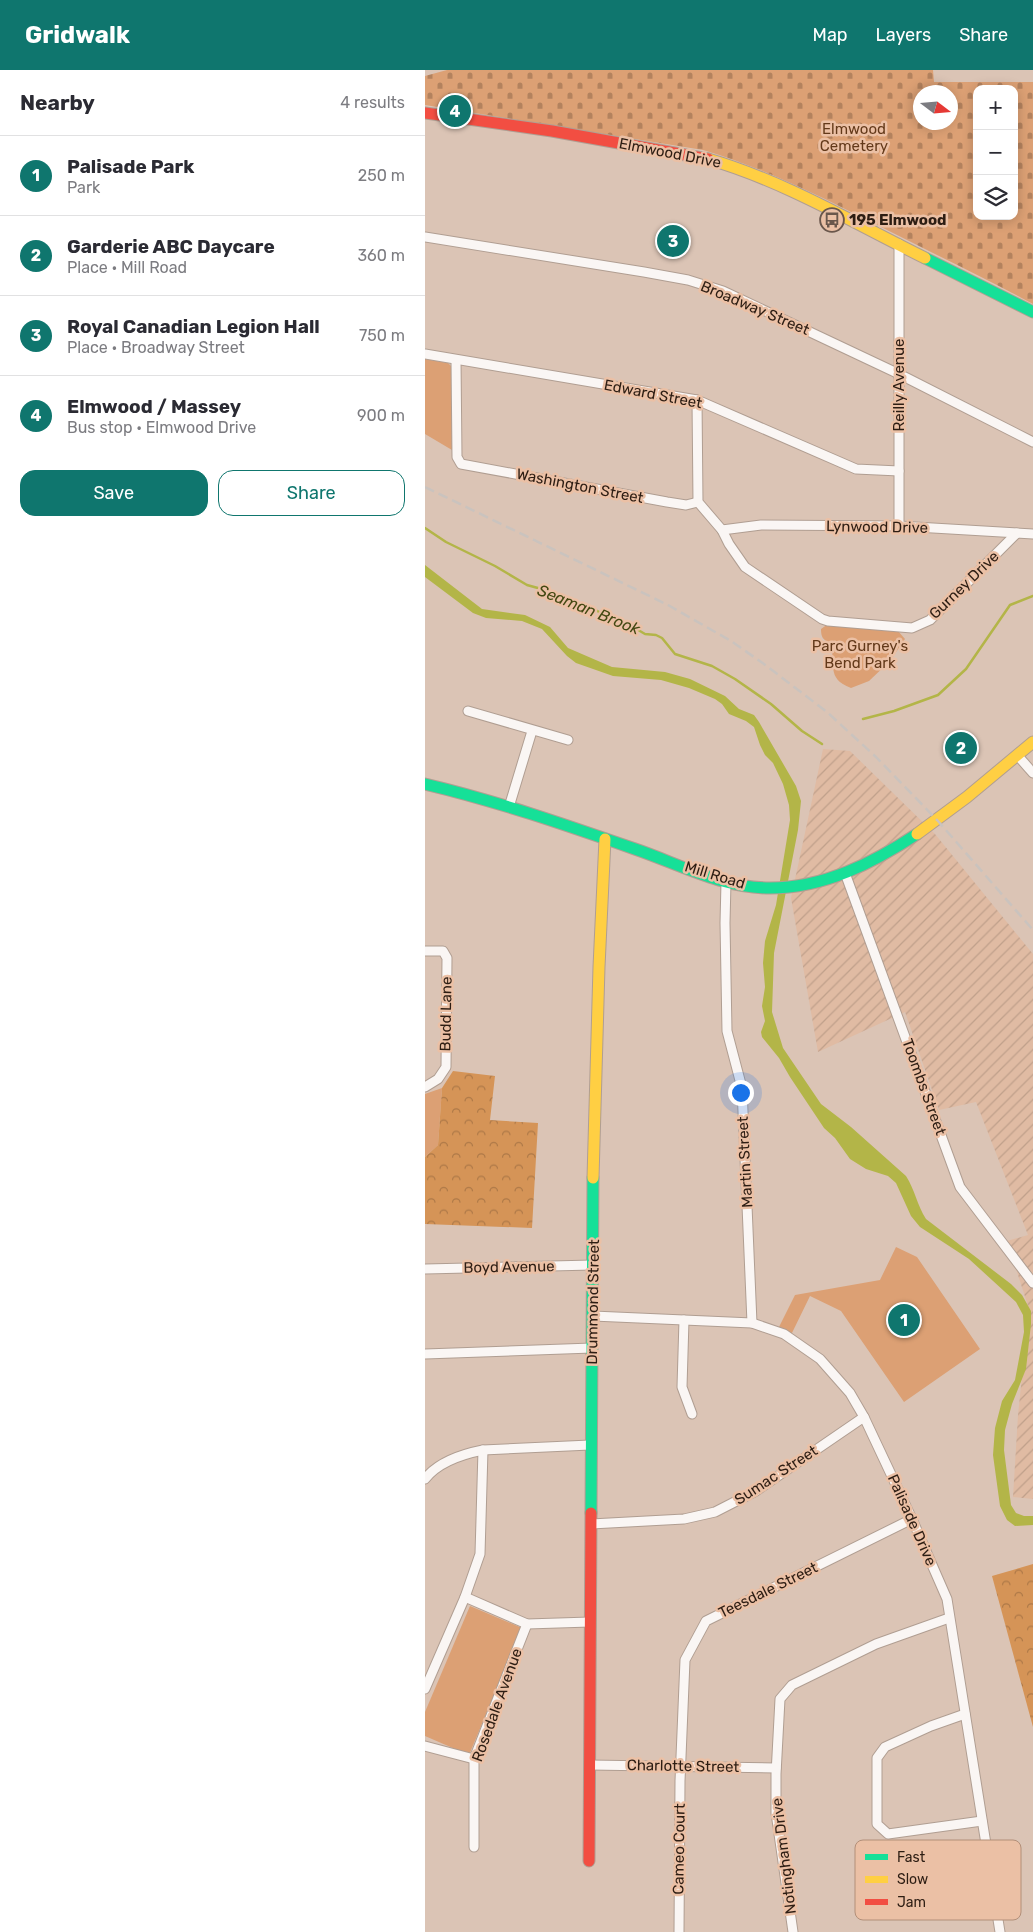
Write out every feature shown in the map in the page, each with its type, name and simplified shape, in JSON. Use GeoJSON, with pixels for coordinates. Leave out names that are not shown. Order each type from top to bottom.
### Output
{"type":"FeatureCollection","features":[{"type":"Feature","properties":{"kind":"street","name":"Elmwood Drive"},"geometry":{"type":"LineString","coordinates":[[425,113],[552,131],[701,157],[735,167],[771,181],[1033,312]]}},
{"type":"Feature","properties":{"kind":"street","name":"Broadway Street"},"geometry":{"type":"LineString","coordinates":[[425,237],[687,280],[723,291],[899,374],[1033,442]]}},
{"type":"Feature","properties":{"kind":"street","name":"Reilly Avenue"},"geometry":{"type":"LineString","coordinates":[[899,244],[899,526]]}},
{"type":"Feature","properties":{"kind":"street","name":"Edward Street"},"geometry":{"type":"LineString","coordinates":[[425,354],[697,400],[856,468],[899,471]]}},
{"type":"Feature","properties":{"kind":"street","name":"Washington Street"},"geometry":{"type":"LineString","coordinates":[[456,360],[457,457],[461,464],[667,502],[686,505],[698,502]]}},
{"type":"Feature","properties":{"kind":"street"},"geometry":{"type":"LineString","coordinates":[[697,400],[698,502]]}},
{"type":"Feature","properties":{"kind":"street","name":"Gurney Drive"},"geometry":{"type":"LineString","coordinates":[[698,502],[722,530],[729,544],[745,566],[828,621],[912,628],[930,620],[1017,533]]}},
{"type":"Feature","properties":{"kind":"street","name":"Lynwood Drive"},"geometry":{"type":"LineString","coordinates":[[722,530],[761,525],[899,526],[1033,534]]}},
{"type":"Feature","properties":{"kind":"street"},"geometry":{"type":"LineString","coordinates":[[468,712],[568,740]]}},
{"type":"Feature","properties":{"kind":"street"},"geometry":{"type":"LineString","coordinates":[[509,807],[532,731]]}},
{"type":"Feature","properties":{"kind":"street","name":"Mill Road"},"geometry":{"type":"LineString","coordinates":[[425,784],[509,807],[726,882],[758,887],[799,886],[845,873],[924,831],[1033,742]]}},
{"type":"Feature","properties":{"kind":"street"},"geometry":{"type":"LineString","coordinates":[[1018,756],[1033,773]]}},
{"type":"Feature","properties":{"kind":"street","name":"Drummond Street"},"geometry":{"type":"LineString","coordinates":[[589,1860],[590,1445],[596,1032],[605,839]]}},
{"type":"Feature","properties":{"kind":"street","name":"Toombs Street"},"geometry":{"type":"LineString","coordinates":[[845,873],[960,1187],[1033,1283]]}},
{"type":"Feature","properties":{"kind":"street","name":"Martin Street"},"geometry":{"type":"LineString","coordinates":[[726,882],[727,1031],[742,1088],[752,1323]]}},
{"type":"Feature","properties":{"kind":"street","name":"Budd Lane"},"geometry":{"type":"LineString","coordinates":[[425,951],[443,951],[447,958],[446,1067],[438,1079],[425,1088]]}},
{"type":"Feature","properties":{"kind":"street","name":"Boyd Avenue"},"geometry":{"type":"LineString","coordinates":[[425,1269],[593,1265]]}},
{"type":"Feature","properties":{"kind":"street","name":"Palisade Drive"},"geometry":{"type":"LineString","coordinates":[[593,1316],[752,1323],[784,1334],[820,1359],[850,1393],[864,1417],[947,1599],[986,1840]]}},
{"type":"Feature","properties":{"kind":"street"},"geometry":{"type":"LineString","coordinates":[[684,1320],[682,1387],[692,1414]]}},
{"type":"Feature","properties":{"kind":"street"},"geometry":{"type":"LineString","coordinates":[[425,1354],[592,1348]]}},
{"type":"Feature","properties":{"kind":"street","name":"Sumac Street"},"geometry":{"type":"LineString","coordinates":[[591,1524],[684,1519],[715,1512],[756,1491],[864,1417]]}},
{"type":"Feature","properties":{"kind":"street"},"geometry":{"type":"LineString","coordinates":[[425,1479],[429,1474],[449,1461],[467,1453],[483,1450],[590,1445]]}},
{"type":"Feature","properties":{"kind":"street"},"geometry":{"type":"LineString","coordinates":[[425,1689],[465,1597],[480,1554],[483,1450]]}},
{"type":"Feature","properties":{"kind":"street","name":"Teesdale Street"},"geometry":{"type":"LineString","coordinates":[[681,1767],[685,1660],[705,1621],[912,1519]]}},
{"type":"Feature","properties":{"kind":"street"},"geometry":{"type":"LineString","coordinates":[[465,1597],[527,1624],[591,1622]]}},
{"type":"Feature","properties":{"kind":"street","name":"Notingham Drive"},"geometry":{"type":"LineString","coordinates":[[793,1932],[776,1813],[776,1768],[781,1699],[792,1685],[876,1644],[949,1618]]}},
{"type":"Feature","properties":{"kind":"street","name":"Rosedale Avenue"},"geometry":{"type":"LineString","coordinates":[[474,1847],[474,1759],[527,1624]]}},
{"type":"Feature","properties":{"kind":"street"},"geometry":{"type":"LineString","coordinates":[[965,1714],[931,1726],[885,1747],[877,1758],[877,1824],[889,1834],[983,1821]]}},
{"type":"Feature","properties":{"kind":"street"},"geometry":{"type":"LineString","coordinates":[[425,1746],[474,1759]]}},
{"type":"Feature","properties":{"kind":"street","name":"Charlotte Street"},"geometry":{"type":"LineString","coordinates":[[590,1765],[776,1768]]}},
{"type":"Feature","properties":{"kind":"street","name":"Cameo Court"},"geometry":{"type":"LineString","coordinates":[[679,1932],[681,1767]]}},
{"type":"Feature","properties":{"kind":"shaded area"},"geometry":{"type":"Polygon","coordinates":[[[425,565],[482,609],[525,615],[550,627],[568,648],[612,667],[665,672],[690,679],[725,696],[739,709],[754,715],[759,722],[796,786],[801,801],[798,830],[774,953],[772,1012],[783,1048],[821,1104],[851,1127],[906,1176],[926,1219],[1011,1284],[1022,1295],[1031,1311],[1026,1369],[1012,1404],[1005,1430],[1004,1450],[1011,1505],[1016,1513],[1024,1516],[1033,1516],[1033,1525],[1015,1526],[1007,1520],[1000,1506],[993,1455],[995,1428],[1002,1401],[1015,1380],[1024,1332],[1023,1315],[1016,1302],[969,1259],[920,1227],[911,1216],[896,1183],[888,1176],[866,1169],[850,1159],[835,1138],[824,1128],[779,1058],[762,1037],[761,1032],[765,1021],[762,1006],[765,987],[763,963],[765,941],[776,905],[790,820],[789,805],[783,784],[773,763],[765,755],[754,727],[746,721],[729,714],[722,704],[715,699],[689,688],[661,680],[613,676],[576,663],[542,629],[522,621],[486,618],[473,613],[425,577],[425,565]]]}},
{"type":"Feature","properties":{"kind":"shaded area"},"geometry":{"type":"Polygon","coordinates":[[[823,749],[850,751],[935,834],[1033,954],[1033,1499],[1013,1497],[1018,1415],[1029,1309],[1007,1241],[1028,1235],[976,1102],[939,1110],[905,1012],[818,1052],[791,898],[823,749]]]}},
{"type":"Feature","properties":{"kind":"green space","name":"Elmwood Cemetery"},"geometry":{"type":"Polygon","coordinates":[[[447,70],[933,70],[934,82],[1033,82],[1033,304],[820,197],[751,166],[703,150],[425,105],[425,76],[447,70]]]}},
{"type":"Feature","properties":{"kind":"green space"},"geometry":{"type":"Polygon","coordinates":[[[425,359],[448,363],[451,366],[452,450],[425,434],[425,359]]]}},
{"type":"Feature","properties":{"kind":"green space","name":"Parc Gurney's Bend Park"},"geometry":{"type":"Polygon","coordinates":[[[828,624],[898,631],[905,639],[890,661],[869,681],[851,688],[838,680],[833,670],[830,643],[823,638],[821,632],[821,629],[828,624]]]}},
{"type":"Feature","properties":{"kind":"green space"},"geometry":{"type":"Polygon","coordinates":[[[453,1071],[495,1076],[490,1120],[538,1123],[532,1228],[425,1224],[425,1157],[438,1145],[442,1088],[453,1071]]]}},
{"type":"Feature","properties":{"kind":"green space"},"geometry":{"type":"Polygon","coordinates":[[[442,1088],[438,1145],[425,1157],[425,1094],[442,1088]]]}},
{"type":"Feature","properties":{"kind":"green space"},"geometry":{"type":"Polygon","coordinates":[[[896,1247],[917,1257],[980,1349],[904,1402],[841,1311],[810,1296],[791,1335],[778,1329],[795,1295],[880,1280],[896,1247]]]}},
{"type":"Feature","properties":{"kind":"green space"},"geometry":{"type":"Polygon","coordinates":[[[1033,1564],[1033,1727],[992,1576],[1033,1564]]]}},
{"type":"Feature","properties":{"kind":"green space"},"geometry":{"type":"Polygon","coordinates":[[[470,1606],[522,1628],[469,1755],[425,1736],[425,1712],[470,1606]]]}},
{"type":"Feature","properties":{"kind":"waterway","name":"Seaman Brook"},"geometry":{"type":"LineString","coordinates":[[425,528],[446,542],[495,566],[527,585],[545,590],[555,599],[572,606],[592,608],[615,621],[628,624],[645,634],[656,635],[662,638],[675,654],[712,666],[735,679],[771,704],[802,731],[822,744]]}},
{"type":"Feature","properties":{"kind":"waterway","name":"Seaman Brook"},"geometry":{"type":"LineString","coordinates":[[863,719],[894,711],[938,695],[966,669],[1010,605],[1033,596]]}},
{"type":"Feature","properties":{"kind":"railway"},"geometry":{"type":"LineString","coordinates":[[425,487],[668,605],[731,641],[764,664],[827,712],[876,757],[938,821],[1033,930]]}},
{"type":"Feature","properties":{"kind":"traffic: fast"},"geometry":{"type":"LineString","coordinates":[[925,258],[1033,312]]}},
{"type":"Feature","properties":{"kind":"traffic: fast"},"geometry":{"type":"LineString","coordinates":[[425,784],[531,814],[635,849],[718,880],[752,887],[790,887],[829,879],[883,855],[917,834]]}},
{"type":"Feature","properties":{"kind":"traffic: fast"},"geometry":{"type":"LineString","coordinates":[[591,1513],[593,1178]]}},
{"type":"Feature","properties":{"kind":"traffic: slow"},"geometry":{"type":"LineString","coordinates":[[708,159],[736,168],[791,191],[925,258]]}},
{"type":"Feature","properties":{"kind":"traffic: slow"},"geometry":{"type":"LineString","coordinates":[[917,834],[967,797],[1033,742]]}},
{"type":"Feature","properties":{"kind":"traffic: slow"},"geometry":{"type":"LineString","coordinates":[[593,1178],[605,839]]}},
{"type":"Feature","properties":{"kind":"traffic: jam"},"geometry":{"type":"LineString","coordinates":[[425,113],[552,131],[708,159]]}},
{"type":"Feature","properties":{"kind":"traffic: jam"},"geometry":{"type":"LineString","coordinates":[[589,1861],[591,1513]]}},
{"type":"Feature","properties":{"kind":"place","name":"Elmwood / Massey"},"geometry":{"type":"Point","coordinates":[455,111]}},
{"type":"Feature","properties":{"kind":"place","name":"195 Elmwood"},"geometry":{"type":"Point","coordinates":[832,220]}},
{"type":"Feature","properties":{"kind":"place","name":"Royal Canadian Legion Hall"},"geometry":{"type":"Point","coordinates":[673,241]}},
{"type":"Feature","properties":{"kind":"place","name":"Garderie ABC Daycare"},"geometry":{"type":"Point","coordinates":[961,748]}},
{"type":"Feature","properties":{"kind":"place","name":"Palisade Park"},"geometry":{"type":"Point","coordinates":[904,1320]}}]}
